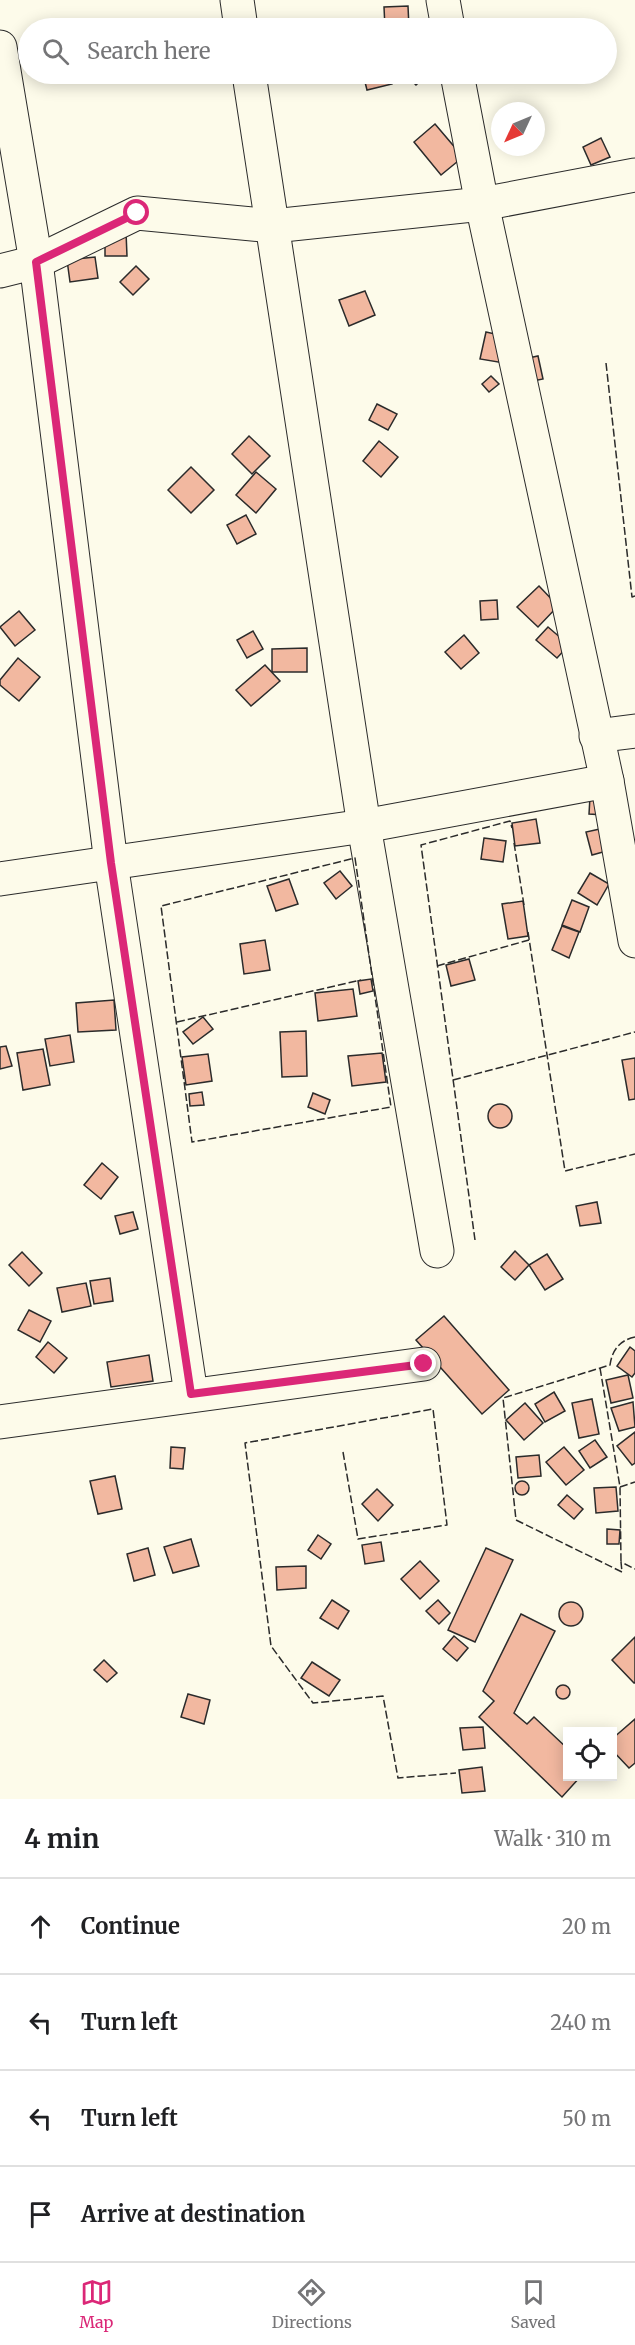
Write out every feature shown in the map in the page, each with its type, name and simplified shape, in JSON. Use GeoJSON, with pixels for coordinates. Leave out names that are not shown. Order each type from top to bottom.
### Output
{"type":"FeatureCollection","features":[{"type":"Feature","properties":{"kind":"street"},"geometry":{"type":"LineString","coordinates":[[237,0],[240,18]]}},
{"type":"Feature","properties":{"kind":"street"},"geometry":{"type":"LineString","coordinates":[[442,0],[446,18]]}},
{"type":"Feature","properties":{"kind":"street"},"geometry":{"type":"LineString","coordinates":[[0,47],[36,262],[111,863],[191,1394]]}},
{"type":"Feature","properties":{"kind":"street"},"geometry":{"type":"LineString","coordinates":[[251,84],[364,826],[437,1251]]}},
{"type":"Feature","properties":{"kind":"street"},"geometry":{"type":"LineString","coordinates":[[459,84],[482,204],[596,736],[608,782],[635,941]]}},
{"type":"Feature","properties":{"kind":"street"},"geometry":{"type":"LineString","coordinates":[[0,271],[36,262],[137,213],[273,226],[482,204],[635,175]]}},
{"type":"Feature","properties":{"kind":"street"},"geometry":{"type":"LineString","coordinates":[[596,736],[635,731]]}},
{"type":"Feature","properties":{"kind":"street"},"geometry":{"type":"LineString","coordinates":[[0,879],[364,826],[608,782]]}},
{"type":"Feature","properties":{"kind":"street"},"geometry":{"type":"LineString","coordinates":[[0,1422],[191,1394],[424,1364]]}},
{"type":"Feature","properties":{"kind":"building"},"geometry":{"type":"Polygon","coordinates":[[[408,6],[409,18],[385,18],[384,7],[408,6]]]}},
{"type":"Feature","properties":{"kind":"building"},"geometry":{"type":"Polygon","coordinates":[[[366,84],[392,84],[367,90],[366,84]]]}},
{"type":"Feature","properties":{"kind":"building"},"geometry":{"type":"Polygon","coordinates":[[[435,124],[463,157],[441,175],[414,142],[435,124]]]}},
{"type":"Feature","properties":{"kind":"building"},"geometry":{"type":"Polygon","coordinates":[[[601,138],[610,157],[591,165],[583,147],[601,138]]]}},
{"type":"Feature","properties":{"kind":"building"},"geometry":{"type":"Polygon","coordinates":[[[105,232],[126,232],[127,256],[105,256],[105,232]]]}},
{"type":"Feature","properties":{"kind":"building"},"geometry":{"type":"Polygon","coordinates":[[[95,257],[98,278],[70,282],[67,260],[95,257]]]}},
{"type":"Feature","properties":{"kind":"building"},"geometry":{"type":"Polygon","coordinates":[[[136,266],[149,279],[133,295],[120,282],[136,266]]]}},
{"type":"Feature","properties":{"kind":"building"},"geometry":{"type":"Polygon","coordinates":[[[365,291],[375,315],[349,326],[339,300],[365,291]]]}},
{"type":"Feature","properties":{"kind":"building"},"geometry":{"type":"Polygon","coordinates":[[[486,332],[509,337],[504,363],[480,359],[486,332]]]}},
{"type":"Feature","properties":{"kind":"building"},"geometry":{"type":"Polygon","coordinates":[[[538,356],[543,379],[523,383],[519,360],[538,356]]]}},
{"type":"Feature","properties":{"kind":"building"},"geometry":{"type":"Polygon","coordinates":[[[491,376],[499,384],[489,392],[482,384],[491,376]]]}},
{"type":"Feature","properties":{"kind":"building"},"geometry":{"type":"Polygon","coordinates":[[[377,404],[397,414],[388,430],[369,420],[377,404]]]}},
{"type":"Feature","properties":{"kind":"building"},"geometry":{"type":"Polygon","coordinates":[[[249,436],[270,456],[252,474],[232,454],[249,436]]]}},
{"type":"Feature","properties":{"kind":"building"},"geometry":{"type":"Polygon","coordinates":[[[379,441],[398,457],[381,477],[363,461],[379,441]]]}},
{"type":"Feature","properties":{"kind":"building"},"geometry":{"type":"Polygon","coordinates":[[[191,467],[214,490],[191,513],[168,490],[191,467]]]}},
{"type":"Feature","properties":{"kind":"building"},"geometry":{"type":"Polygon","coordinates":[[[256,472],[276,489],[256,513],[236,495],[256,472]]]}},
{"type":"Feature","properties":{"kind":"building"},"geometry":{"type":"Polygon","coordinates":[[[246,515],[256,534],[237,544],[227,525],[246,515]]]}},
{"type":"Feature","properties":{"kind":"building"},"geometry":{"type":"Polygon","coordinates":[[[539,586],[558,606],[538,627],[517,607],[539,586]]]}},
{"type":"Feature","properties":{"kind":"building"},"geometry":{"type":"Polygon","coordinates":[[[497,600],[498,619],[481,620],[480,601],[497,600]]]}},
{"type":"Feature","properties":{"kind":"building"},"geometry":{"type":"Polygon","coordinates":[[[19,611],[35,630],[15,646],[0,627],[19,611]]]}},
{"type":"Feature","properties":{"kind":"building"},"geometry":{"type":"Polygon","coordinates":[[[548,627],[569,645],[557,658],[536,640],[548,627]]]}},
{"type":"Feature","properties":{"kind":"building"},"geometry":{"type":"Polygon","coordinates":[[[253,631],[263,649],[247,658],[237,640],[253,631]]]}},
{"type":"Feature","properties":{"kind":"building"},"geometry":{"type":"Polygon","coordinates":[[[464,635],[479,653],[461,669],[445,652],[464,635]]]}},
{"type":"Feature","properties":{"kind":"building"},"geometry":{"type":"Polygon","coordinates":[[[307,648],[307,672],[272,672],[272,649],[307,648]]]}},
{"type":"Feature","properties":{"kind":"building"},"geometry":{"type":"Polygon","coordinates":[[[18,658],[40,677],[19,701],[0,685],[0,680],[18,658]]]}},
{"type":"Feature","properties":{"kind":"building"},"geometry":{"type":"Polygon","coordinates":[[[265,665],[280,681],[251,706],[236,690],[265,665]]]}},
{"type":"Feature","properties":{"kind":"building"},"geometry":{"type":"Polygon","coordinates":[[[590,797],[604,798],[604,815],[589,814],[590,797]]]}},
{"type":"Feature","properties":{"kind":"building"},"geometry":{"type":"Polygon","coordinates":[[[536,819],[540,843],[515,846],[512,823],[536,819]]]}},
{"type":"Feature","properties":{"kind":"building"},"geometry":{"type":"Polygon","coordinates":[[[609,827],[614,849],[592,855],[586,832],[609,827]]]}},
{"type":"Feature","properties":{"kind":"building"},"geometry":{"type":"Polygon","coordinates":[[[484,838],[506,841],[503,862],[481,859],[484,838]]]}},
{"type":"Feature","properties":{"kind":"building"},"geometry":{"type":"Polygon","coordinates":[[[340,871],[352,886],[336,899],[324,883],[340,871]]]}},
{"type":"Feature","properties":{"kind":"building"},"geometry":{"type":"Polygon","coordinates":[[[590,873],[609,884],[597,905],[578,893],[590,873]]]}},
{"type":"Feature","properties":{"kind":"building"},"geometry":{"type":"Polygon","coordinates":[[[289,879],[298,904],[276,911],[267,886],[289,879]]]}},
{"type":"Feature","properties":{"kind":"building"},"geometry":{"type":"Polygon","coordinates":[[[572,900],[589,907],[580,932],[562,925],[572,900]]]}},
{"type":"Feature","properties":{"kind":"building"},"geometry":{"type":"Polygon","coordinates":[[[523,901],[528,936],[508,939],[502,904],[523,901]]]}},
{"type":"Feature","properties":{"kind":"building"},"geometry":{"type":"Polygon","coordinates":[[[562,926],[579,932],[569,958],[552,950],[562,926]]]}},
{"type":"Feature","properties":{"kind":"building"},"geometry":{"type":"Polygon","coordinates":[[[265,940],[270,970],[244,974],[240,944],[265,940]]]}},
{"type":"Feature","properties":{"kind":"building"},"geometry":{"type":"Polygon","coordinates":[[[469,959],[475,980],[451,986],[446,965],[469,959]]]}},
{"type":"Feature","properties":{"kind":"building"},"geometry":{"type":"Polygon","coordinates":[[[371,979],[373,991],[360,994],[358,981],[371,979]]]}},
{"type":"Feature","properties":{"kind":"building"},"geometry":{"type":"Polygon","coordinates":[[[353,989],[357,1016],[318,1021],[315,993],[353,989]]]}},
{"type":"Feature","properties":{"kind":"building"},"geometry":{"type":"Polygon","coordinates":[[[114,1000],[116,1030],[78,1032],[76,1003],[114,1000]]]}},
{"type":"Feature","properties":{"kind":"building"},"geometry":{"type":"Polygon","coordinates":[[[203,1017],[213,1029],[193,1044],[183,1032],[203,1017]]]}},
{"type":"Feature","properties":{"kind":"building"},"geometry":{"type":"Polygon","coordinates":[[[306,1031],[307,1076],[282,1077],[280,1032],[306,1031]]]}},
{"type":"Feature","properties":{"kind":"building"},"geometry":{"type":"Polygon","coordinates":[[[70,1035],[74,1062],[50,1066],[45,1039],[70,1035]]]}},
{"type":"Feature","properties":{"kind":"building"},"geometry":{"type":"Polygon","coordinates":[[[6,1046],[12,1066],[0,1069],[0,1047],[6,1046]]]}},
{"type":"Feature","properties":{"kind":"building"},"geometry":{"type":"Polygon","coordinates":[[[43,1049],[50,1085],[23,1090],[17,1053],[43,1049]]]}},
{"type":"Feature","properties":{"kind":"building"},"geometry":{"type":"Polygon","coordinates":[[[382,1053],[386,1082],[352,1086],[348,1056],[382,1053]]]}},
{"type":"Feature","properties":{"kind":"building"},"geometry":{"type":"Polygon","coordinates":[[[208,1054],[212,1081],[186,1085],[182,1057],[208,1054]]]}},
{"type":"Feature","properties":{"kind":"building"},"geometry":{"type":"Polygon","coordinates":[[[635,1058],[635,1099],[629,1100],[622,1060],[635,1058]]]}},
{"type":"Feature","properties":{"kind":"building"},"geometry":{"type":"Polygon","coordinates":[[[202,1092],[204,1105],[190,1106],[189,1094],[202,1092]]]}},
{"type":"Feature","properties":{"kind":"building"},"geometry":{"type":"Polygon","coordinates":[[[313,1093],[330,1100],[325,1114],[308,1107],[313,1093]]]}},
{"type":"Feature","properties":{"kind":"building"},"geometry":{"type":"Polygon","coordinates":[[[500,1104],[508,1108],[512,1116],[508,1124],[500,1128],[492,1124],[488,1116],[492,1108],[500,1104]]]}},
{"type":"Feature","properties":{"kind":"building"},"geometry":{"type":"Polygon","coordinates":[[[102,1163],[118,1177],[101,1199],[84,1185],[102,1163]]]}},
{"type":"Feature","properties":{"kind":"building"},"geometry":{"type":"Polygon","coordinates":[[[597,1202],[601,1223],[580,1226],[576,1206],[597,1202]]]}},
{"type":"Feature","properties":{"kind":"building"},"geometry":{"type":"Polygon","coordinates":[[[133,1212],[138,1229],[120,1234],[115,1216],[133,1212]]]}},
{"type":"Feature","properties":{"kind":"building"},"geometry":{"type":"Polygon","coordinates":[[[515,1251],[529,1265],[515,1280],[501,1267],[515,1251]]]}},
{"type":"Feature","properties":{"kind":"building"},"geometry":{"type":"Polygon","coordinates":[[[22,1252],[42,1273],[29,1286],[9,1265],[22,1252]]]}},
{"type":"Feature","properties":{"kind":"building"},"geometry":{"type":"Polygon","coordinates":[[[547,1254],[563,1279],[545,1290],[529,1265],[547,1254]]]}},
{"type":"Feature","properties":{"kind":"building"},"geometry":{"type":"Polygon","coordinates":[[[110,1278],[113,1301],[94,1304],[90,1281],[110,1278]]]}},
{"type":"Feature","properties":{"kind":"building"},"geometry":{"type":"Polygon","coordinates":[[[86,1283],[91,1306],[62,1312],[57,1288],[86,1283]]]}},
{"type":"Feature","properties":{"kind":"building"},"geometry":{"type":"Polygon","coordinates":[[[29,1310],[51,1321],[40,1342],[18,1330],[29,1310]]]}},
{"type":"Feature","properties":{"kind":"building"},"geometry":{"type":"Polygon","coordinates":[[[444,1316],[509,1390],[482,1414],[416,1340],[444,1316]]]}},
{"type":"Feature","properties":{"kind":"building"},"geometry":{"type":"Polygon","coordinates":[[[48,1342],[67,1358],[54,1373],[36,1357],[48,1342]]]}},
{"type":"Feature","properties":{"kind":"building"},"geometry":{"type":"Polygon","coordinates":[[[630,1347],[635,1351],[635,1373],[632,1377],[617,1366],[630,1347]]]}},
{"type":"Feature","properties":{"kind":"building"},"geometry":{"type":"Polygon","coordinates":[[[149,1355],[153,1381],[111,1387],[107,1362],[149,1355]]]}},
{"type":"Feature","properties":{"kind":"building"},"geometry":{"type":"Polygon","coordinates":[[[628,1375],[633,1398],[611,1403],[606,1380],[628,1375]]]}},
{"type":"Feature","properties":{"kind":"building"},"geometry":{"type":"Polygon","coordinates":[[[554,1392],[565,1411],[545,1422],[535,1404],[554,1392]]]}},
{"type":"Feature","properties":{"kind":"building"},"geometry":{"type":"Polygon","coordinates":[[[592,1399],[599,1434],[579,1438],[572,1403],[592,1399]]]}},
{"type":"Feature","properties":{"kind":"building"},"geometry":{"type":"Polygon","coordinates":[[[633,1402],[635,1427],[619,1431],[611,1408],[633,1402]]]}},
{"type":"Feature","properties":{"kind":"building"},"geometry":{"type":"Polygon","coordinates":[[[525,1403],[543,1423],[524,1440],[506,1420],[525,1403]]]}},
{"type":"Feature","properties":{"kind":"building"},"geometry":{"type":"Polygon","coordinates":[[[635,1432],[635,1463],[632,1465],[617,1446],[635,1432]]]}},
{"type":"Feature","properties":{"kind":"building"},"geometry":{"type":"Polygon","coordinates":[[[595,1440],[607,1457],[590,1468],[579,1451],[595,1440]]]}},
{"type":"Feature","properties":{"kind":"building"},"geometry":{"type":"Polygon","coordinates":[[[171,1447],[185,1448],[183,1469],[170,1468],[171,1447]]]}},
{"type":"Feature","properties":{"kind":"building"},"geometry":{"type":"Polygon","coordinates":[[[564,1447],[584,1470],[566,1485],[546,1462],[564,1447]]]}},
{"type":"Feature","properties":{"kind":"building"},"geometry":{"type":"Polygon","coordinates":[[[539,1455],[541,1476],[518,1478],[516,1457],[539,1455]]]}},
{"type":"Feature","properties":{"kind":"building"},"geometry":{"type":"Polygon","coordinates":[[[115,1476],[122,1509],[98,1514],[90,1481],[115,1476]]]}},
{"type":"Feature","properties":{"kind":"building"},"geometry":{"type":"Polygon","coordinates":[[[519,1481],[525,1481],[529,1488],[525,1495],[519,1495],[515,1491],[515,1485],[519,1481]]]}},
{"type":"Feature","properties":{"kind":"building"},"geometry":{"type":"Polygon","coordinates":[[[616,1487],[618,1511],[596,1513],[594,1488],[616,1487]]]}},
{"type":"Feature","properties":{"kind":"building"},"geometry":{"type":"Polygon","coordinates":[[[377,1489],[393,1505],[378,1521],[362,1504],[377,1489]]]}},
{"type":"Feature","properties":{"kind":"building"},"geometry":{"type":"Polygon","coordinates":[[[567,1495],[583,1509],[574,1519],[558,1505],[567,1495]]]}},
{"type":"Feature","properties":{"kind":"building"},"geometry":{"type":"Polygon","coordinates":[[[607,1529],[620,1530],[619,1544],[607,1544],[607,1529]]]}},
{"type":"Feature","properties":{"kind":"building"},"geometry":{"type":"Polygon","coordinates":[[[318,1535],[331,1544],[321,1559],[308,1550],[318,1535]]]}},
{"type":"Feature","properties":{"kind":"building"},"geometry":{"type":"Polygon","coordinates":[[[191,1539],[199,1566],[173,1573],[164,1547],[191,1539]]]}},
{"type":"Feature","properties":{"kind":"building"},"geometry":{"type":"Polygon","coordinates":[[[381,1542],[384,1561],[365,1564],[362,1545],[381,1542]]]}},
{"type":"Feature","properties":{"kind":"building"},"geometry":{"type":"Polygon","coordinates":[[[148,1548],[155,1575],[134,1581],[127,1554],[148,1548]]]}},
{"type":"Feature","properties":{"kind":"building"},"geometry":{"type":"Polygon","coordinates":[[[486,1548],[513,1560],[475,1642],[448,1630],[486,1548]]]}},
{"type":"Feature","properties":{"kind":"building"},"geometry":{"type":"Polygon","coordinates":[[[420,1561],[439,1581],[420,1599],[401,1579],[420,1561]]]}},
{"type":"Feature","properties":{"kind":"building"},"geometry":{"type":"Polygon","coordinates":[[[306,1566],[306,1588],[277,1590],[276,1567],[306,1566]]]}},
{"type":"Feature","properties":{"kind":"building"},"geometry":{"type":"Polygon","coordinates":[[[332,1600],[349,1611],[338,1629],[320,1618],[332,1600]]]}},
{"type":"Feature","properties":{"kind":"building"},"geometry":{"type":"Polygon","coordinates":[[[438,1600],[450,1613],[439,1624],[426,1611],[438,1600]]]}},
{"type":"Feature","properties":{"kind":"building"},"geometry":{"type":"Polygon","coordinates":[[[571,1602],[579,1606],[583,1614],[579,1622],[571,1626],[563,1622],[559,1614],[563,1606],[571,1602]]]}},
{"type":"Feature","properties":{"kind":"building"},"geometry":{"type":"Polygon","coordinates":[[[521,1614],[555,1631],[514,1713],[527,1724],[534,1717],[563,1744],[563,1781],[576,1781],[562,1797],[479,1717],[494,1701],[483,1691],[521,1614]]]}},
{"type":"Feature","properties":{"kind":"building"},"geometry":{"type":"Polygon","coordinates":[[[454,1636],[468,1648],[457,1661],[443,1649],[454,1636]]]}},
{"type":"Feature","properties":{"kind":"building"},"geometry":{"type":"Polygon","coordinates":[[[635,1637],[635,1683],[634,1683],[612,1660],[635,1637]]]}},
{"type":"Feature","properties":{"kind":"building"},"geometry":{"type":"Polygon","coordinates":[[[104,1660],[117,1673],[107,1682],[94,1670],[104,1660]]]}},
{"type":"Feature","properties":{"kind":"building"},"geometry":{"type":"Polygon","coordinates":[[[312,1662],[340,1680],[329,1696],[301,1678],[312,1662]]]}},
{"type":"Feature","properties":{"kind":"building"},"geometry":{"type":"Polygon","coordinates":[[[560,1685],[566,1685],[570,1692],[566,1699],[560,1699],[556,1695],[556,1689],[560,1685]]]}},
{"type":"Feature","properties":{"kind":"building"},"geometry":{"type":"Polygon","coordinates":[[[188,1694],[210,1700],[204,1724],[181,1717],[188,1694]]]}},
{"type":"Feature","properties":{"kind":"building"},"geometry":{"type":"Polygon","coordinates":[[[635,1719],[635,1763],[629,1768],[617,1755],[617,1735],[635,1719]]]}},
{"type":"Feature","properties":{"kind":"building"},"geometry":{"type":"Polygon","coordinates":[[[483,1727],[485,1748],[463,1750],[460,1728],[483,1727]]]}},
{"type":"Feature","properties":{"kind":"building"},"geometry":{"type":"Polygon","coordinates":[[[482,1767],[485,1791],[462,1793],[459,1770],[482,1767]]]}},
{"type":"Feature","properties":{"kind":"fence"},"geometry":{"type":"LineString","coordinates":[[606,363],[632,597],[635,596]]}},
{"type":"Feature","properties":{"kind":"fence"},"geometry":{"type":"LineString","coordinates":[[475,1240],[421,845],[510,821],[512,828]]}},
{"type":"Feature","properties":{"kind":"fence"},"geometry":{"type":"LineString","coordinates":[[514,843],[524,905]]}},
{"type":"Feature","properties":{"kind":"fence"},"geometry":{"type":"LineString","coordinates":[[355,858],[391,1107],[192,1142],[161,906],[355,858]]}},
{"type":"Feature","properties":{"kind":"fence"},"geometry":{"type":"LineString","coordinates":[[528,932],[565,1171],[635,1154]]}},
{"type":"Feature","properties":{"kind":"fence"},"geometry":{"type":"LineString","coordinates":[[437,966],[529,940]]}},
{"type":"Feature","properties":{"kind":"fence"},"geometry":{"type":"LineString","coordinates":[[177,1022],[361,980]]}},
{"type":"Feature","properties":{"kind":"fence"},"geometry":{"type":"LineString","coordinates":[[453,1080],[635,1032]]}},
{"type":"Feature","properties":{"kind":"fence"},"geometry":{"type":"LineString","coordinates":[[635,1337],[618,1346],[610,1365],[503,1398],[516,1520],[622,1572],[621,1562],[635,1569]]}},
{"type":"Feature","properties":{"kind":"fence"},"geometry":{"type":"LineString","coordinates":[[600,1368],[620,1487],[621,1562]]}},
{"type":"Feature","properties":{"kind":"fence"},"geometry":{"type":"LineString","coordinates":[[343,1452],[358,1539],[447,1525],[433,1409],[245,1443],[271,1646],[313,1703],[383,1696],[398,1778],[456,1773]]}},
{"type":"Feature","properties":{"kind":"fence"},"geometry":{"type":"LineString","coordinates":[[620,1487],[635,1482]]}},
{"type":"Feature","properties":{"kind":"route"},"geometry":{"type":"LineString","coordinates":[[137,213],[36,262],[111,863],[191,1394],[424,1364]]}}]}
